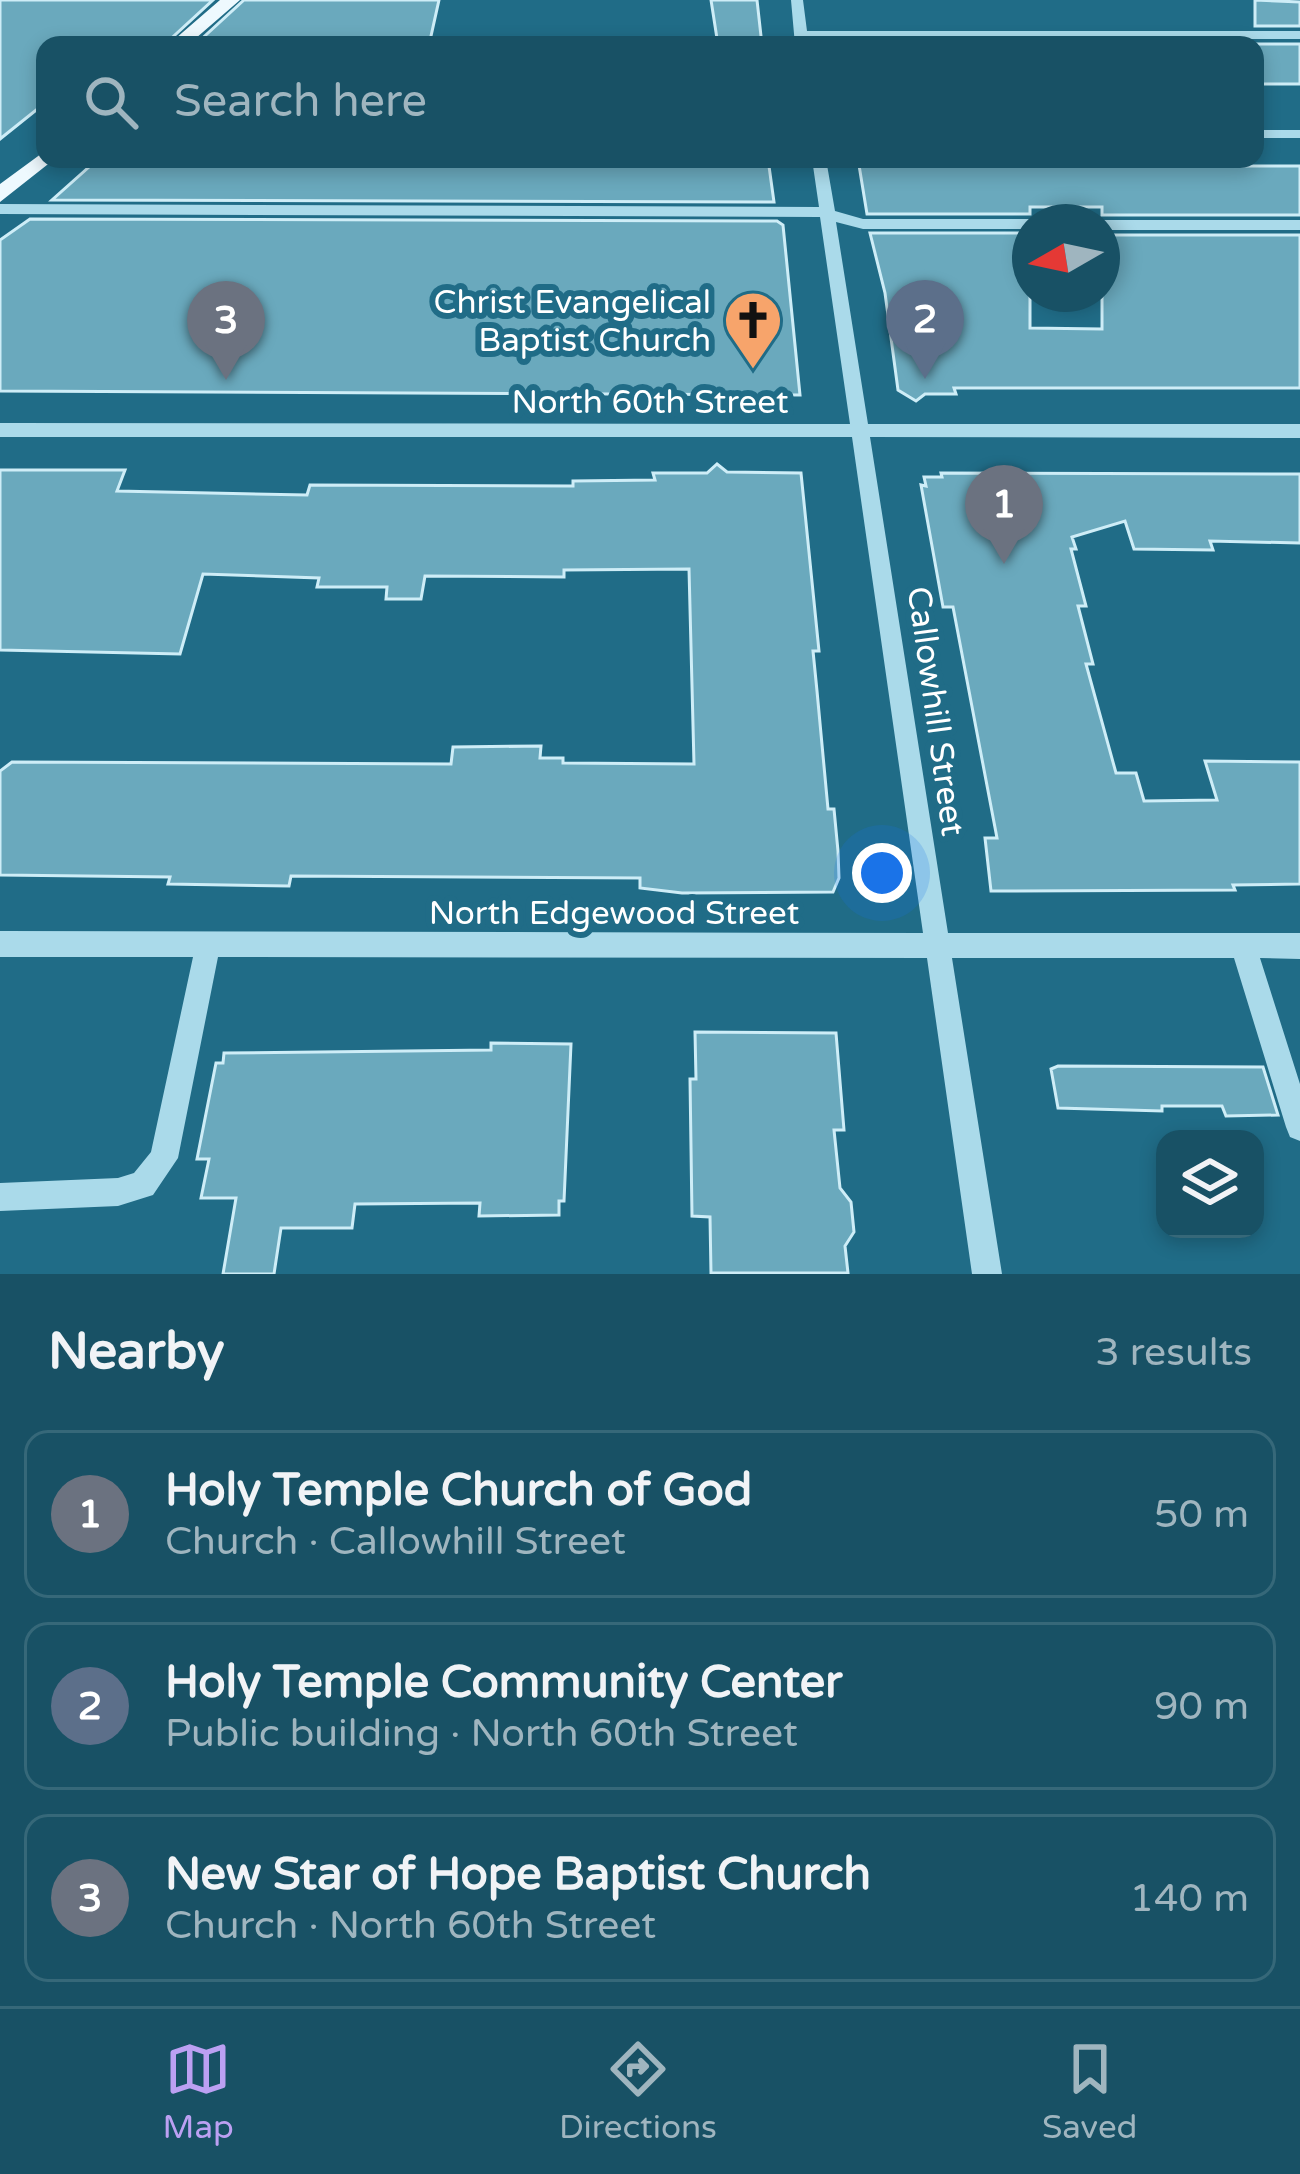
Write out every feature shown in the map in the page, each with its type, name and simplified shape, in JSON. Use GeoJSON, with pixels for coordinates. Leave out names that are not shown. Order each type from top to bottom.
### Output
{"type":"FeatureCollection","features":[{"type":"Feature","properties":{"kind":"main road"},"geometry":{"type":"LineString","coordinates":[[188,36],[231,0]]}},
{"type":"Feature","properties":{"kind":"main road"},"geometry":{"type":"LineString","coordinates":[[0,195],[36,165]]}},
{"type":"Feature","properties":{"kind":"street"},"geometry":{"type":"LineString","coordinates":[[796,0],[800,36]]}},
{"type":"Feature","properties":{"kind":"street"},"geometry":{"type":"LineString","coordinates":[[1200,36],[1300,35]]}},
{"type":"Feature","properties":{"kind":"street"},"geometry":{"type":"LineString","coordinates":[[1264,134],[1300,134]]}},
{"type":"Feature","properties":{"kind":"street","name":"Callowhill Street"},"geometry":{"type":"LineString","coordinates":[[820,168],[987,1274]]}},
{"type":"Feature","properties":{"kind":"street"},"geometry":{"type":"LineString","coordinates":[[0,209],[827,212],[863,224],[1012,224]]}},
{"type":"Feature","properties":{"kind":"street"},"geometry":{"type":"LineString","coordinates":[[1120,224],[1300,225]]}},
{"type":"Feature","properties":{"kind":"street","name":"North 60th Street"},"geometry":{"type":"LineString","coordinates":[[0,430],[1300,431]]}},
{"type":"Feature","properties":{"kind":"street","name":"North Edgewood Street"},"geometry":{"type":"LineString","coordinates":[[0,944],[1300,946]]}},
{"type":"Feature","properties":{"kind":"street"},"geometry":{"type":"LineString","coordinates":[[0,1197],[118,1192],[143,1185],[164,1158],[208,944]]}},
{"type":"Feature","properties":{"kind":"street"},"geometry":{"type":"LineString","coordinates":[[1244,946],[1300,1127]]}},
{"type":"Feature","properties":{"kind":"building"},"geometry":{"type":"Polygon","coordinates":[[[0,0],[213,0],[174,36],[36,36],[36,110],[0,139],[0,0]]]}},
{"type":"Feature","properties":{"kind":"building"},"geometry":{"type":"Polygon","coordinates":[[[244,0],[439,0],[431,36],[205,36],[244,0]]]}},
{"type":"Feature","properties":{"kind":"building"},"geometry":{"type":"Polygon","coordinates":[[[711,0],[757,0],[761,36],[717,36],[711,0]]]}},
{"type":"Feature","properties":{"kind":"building"},"geometry":{"type":"Polygon","coordinates":[[[1255,0],[1300,2],[1300,26],[1255,26],[1255,0]]]}},
{"type":"Feature","properties":{"kind":"building"},"geometry":{"type":"Polygon","coordinates":[[[1264,44],[1300,44],[1300,84],[1264,84],[1264,44]]]}},
{"type":"Feature","properties":{"kind":"building"},"geometry":{"type":"Polygon","coordinates":[[[1300,166],[1300,215],[1120,215],[1120,204],[1012,204],[1012,214],[867,214],[859,168],[1300,166]]]}},
{"type":"Feature","properties":{"kind":"building"},"geometry":{"type":"Polygon","coordinates":[[[88,168],[769,168],[774,202],[52,200],[88,168]]]}},
{"type":"Feature","properties":{"kind":"building"},"geometry":{"type":"Polygon","coordinates":[[[30,219],[777,221],[783,225],[800,395],[0,391],[0,240],[30,219]]]}},
{"type":"Feature","properties":{"kind":"building"},"geometry":{"type":"Polygon","coordinates":[[[870,233],[1012,233],[1012,312],[1030,312],[1030,328],[1102,329],[1102,312],[1120,312],[1120,235],[1300,235],[1300,388],[954,388],[956,394],[925,394],[916,401],[898,390],[885,293],[870,233]]]}},
{"type":"Feature","properties":{"kind":"building"},"geometry":{"type":"Polygon","coordinates":[[[717,464],[727,472],[801,473],[819,651],[813,651],[828,809],[834,809],[838,851],[839,878],[833,892],[682,893],[640,888],[640,878],[291,876],[289,886],[168,884],[170,877],[0,875],[0,771],[12,762],[451,764],[453,747],[541,746],[540,758],[563,758],[563,763],[694,764],[689,569],[564,570],[564,577],[425,576],[421,599],[386,599],[387,587],[317,587],[319,578],[203,574],[180,654],[0,650],[0,470],[125,470],[117,491],[307,495],[310,485],[573,486],[573,481],[655,480],[653,473],[707,473],[717,464]]]}},
{"type":"Feature","properties":{"kind":"building"},"geometry":{"type":"Polygon","coordinates":[[[941,473],[1300,474],[1300,543],[1210,541],[1213,550],[1134,549],[1125,521],[1072,537],[1076,549],[1071,549],[1086,606],[1078,606],[1093,664],[1086,664],[1116,773],[1136,773],[1144,801],[1217,800],[1205,761],[1300,762],[1300,884],[1233,885],[1235,890],[991,891],[985,838],[997,838],[953,607],[943,607],[921,485],[926,486],[924,477],[942,477],[941,473]]]}},
{"type":"Feature","properties":{"kind":"building"},"geometry":{"type":"Polygon","coordinates":[[[695,1032],[836,1033],[844,1130],[834,1130],[840,1188],[851,1202],[854,1232],[845,1246],[848,1273],[711,1273],[710,1217],[692,1216],[690,1079],[696,1079],[695,1032]]]}},
{"type":"Feature","properties":{"kind":"building"},"geometry":{"type":"Polygon","coordinates":[[[491,1043],[571,1044],[564,1201],[559,1201],[559,1215],[479,1216],[480,1203],[355,1204],[352,1228],[281,1228],[274,1274],[223,1274],[236,1198],[201,1198],[209,1159],[197,1159],[216,1063],[223,1063],[224,1053],[491,1050],[491,1043]]]}},
{"type":"Feature","properties":{"kind":"building"},"geometry":{"type":"Polygon","coordinates":[[[1263,1067],[1278,1115],[1226,1116],[1222,1106],[1162,1106],[1162,1111],[1058,1108],[1051,1069],[1263,1067]]]}},
{"type":"Feature","properties":{"kind":"place","name":"Christ Evangelical Baptist Church"},"geometry":{"type":"Point","coordinates":[753,371]}},
{"type":"Feature","properties":{"kind":"place","name":"Holy Temple Community Center"},"geometry":{"type":"Point","coordinates":[925,379]}},
{"type":"Feature","properties":{"kind":"place","name":"New Star of Hope Baptist Church"},"geometry":{"type":"Point","coordinates":[226,380]}},
{"type":"Feature","properties":{"kind":"place","name":"Holy Temple Church of God"},"geometry":{"type":"Point","coordinates":[1004,564]}}]}
